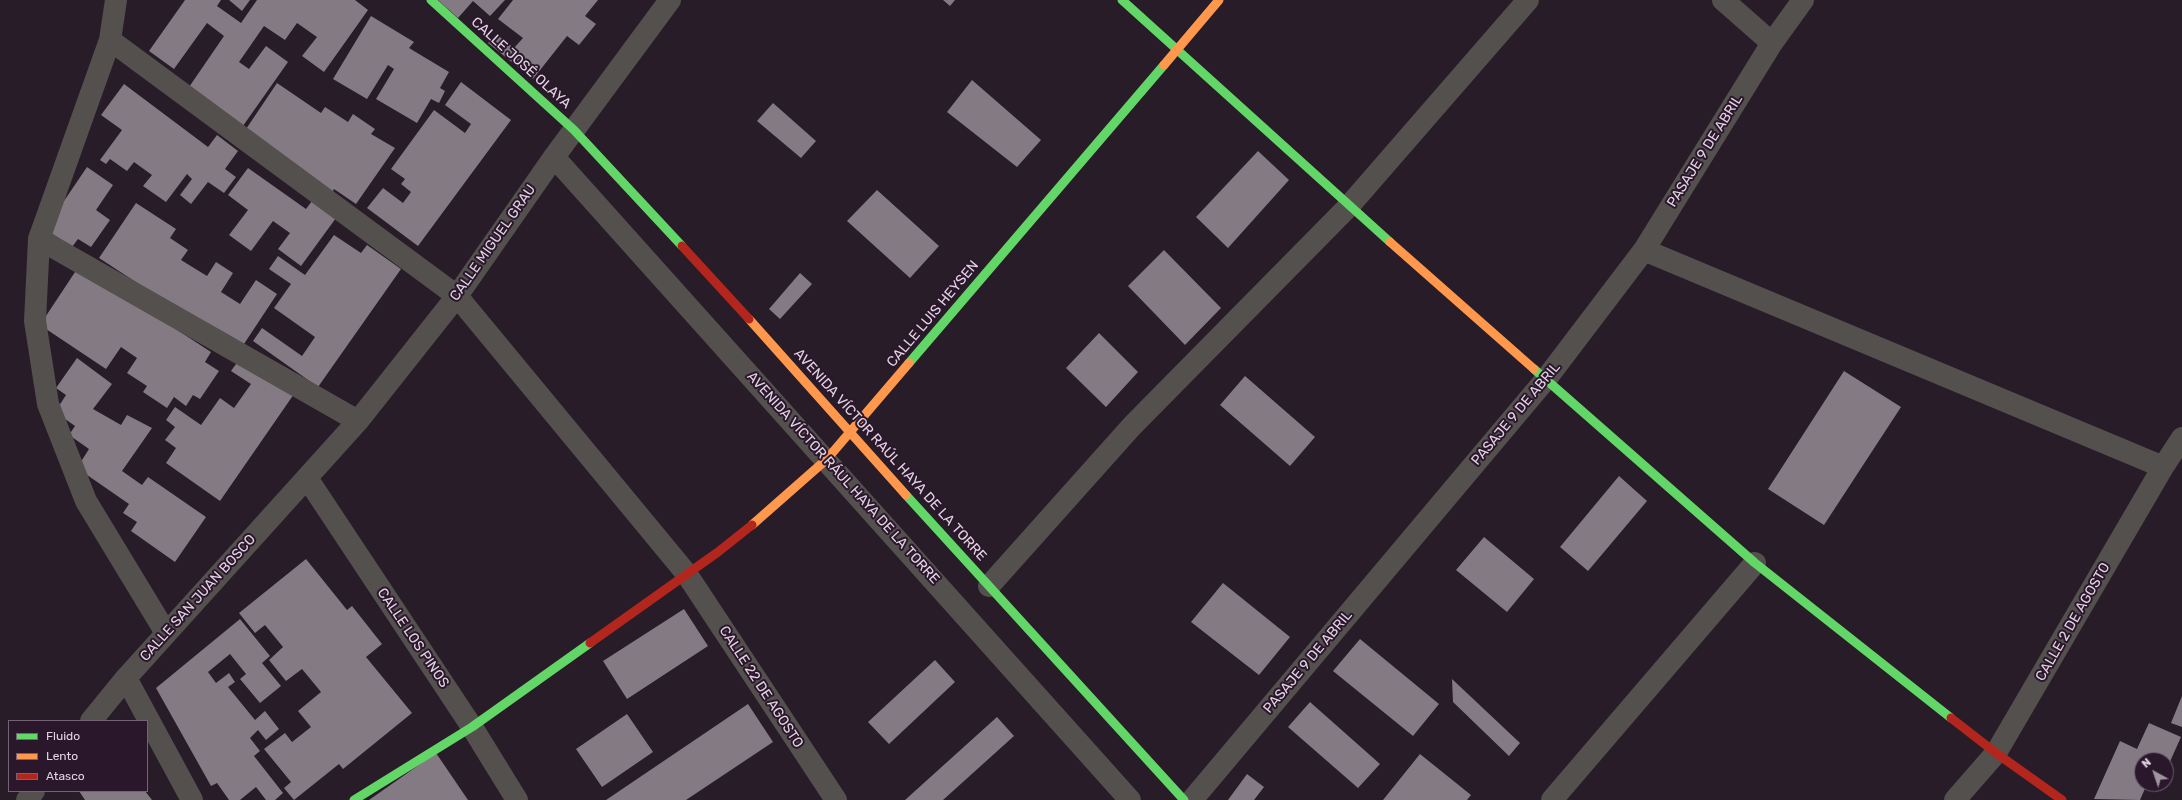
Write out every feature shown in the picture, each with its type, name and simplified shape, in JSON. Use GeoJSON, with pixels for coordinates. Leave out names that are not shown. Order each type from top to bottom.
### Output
{"type":"FeatureCollection","features":[{"type":"Feature","properties":{"kind":"street"},"geometry":{"type":"LineString","coordinates":[[116,0],[110,40],[39,239],[35,321],[48,404],[86,501],[166,633]]}},
{"type":"Feature","properties":{"kind":"street","name":"CALLE JOSÉ OLAYA"},"geometry":{"type":"LineString","coordinates":[[431,0],[574,130]]}},
{"type":"Feature","properties":{"kind":"street","name":"CALLE MIGUEL GRAU"},"geometry":{"type":"LineString","coordinates":[[307,478],[358,421],[456,296],[554,157],[670,0]]}},
{"type":"Feature","properties":{"kind":"street"},"geometry":{"type":"LineString","coordinates":[[1122,0],[1178,49],[1348,206],[1755,563],[1996,753],[2062,800]]}},
{"type":"Feature","properties":{"kind":"street","name":"CALLE LUIS HEYSEN"},"geometry":{"type":"LineString","coordinates":[[354,800],[472,727],[686,573],[718,552],[770,510],[827,459],[850,434],[1178,49],[1218,0]]}},
{"type":"Feature","properties":{"kind":"street"},"geometry":{"type":"LineString","coordinates":[[989,586],[1132,426],[1348,206],[1528,0]]}},
{"type":"Feature","properties":{"kind":"street"},"geometry":{"type":"LineString","coordinates":[[1723,0],[1772,43]]}},
{"type":"Feature","properties":{"kind":"street","name":"PASAJE 9 DE ABRIL"},"geometry":{"type":"LineString","coordinates":[[1192,800],[1546,379],[1644,250],[1772,43],[1803,0]]}},
{"type":"Feature","properties":{"kind":"street","name":"CALLE 22 DE AGOSTO"},"geometry":{"type":"LineString","coordinates":[[110,40],[456,296],[686,573],[836,800]]}},
{"type":"Feature","properties":{"kind":"street","name":"AVENIDA VÍCTOR RAÚL HAYA DE LA TORRE"},"geometry":{"type":"LineString","coordinates":[[574,130],[768,339],[850,434],[1184,800]]}},
{"type":"Feature","properties":{"kind":"street","name":"AVENIDA VÍCTOR RÁUL HAYA DE LA TORRE"},"geometry":{"type":"LineString","coordinates":[[554,157],[827,459],[1130,800]]}},
{"type":"Feature","properties":{"kind":"street"},"geometry":{"type":"LineString","coordinates":[[39,239],[358,421]]}},
{"type":"Feature","properties":{"kind":"street"},"geometry":{"type":"LineString","coordinates":[[1644,250],[2163,467]]}},
{"type":"Feature","properties":{"kind":"street","name":"CALLE 2 DE AGOSTO"},"geometry":{"type":"LineString","coordinates":[[1955,800],[1996,753],[2163,467],[2182,438]]}},
{"type":"Feature","properties":{"kind":"street","name":"CALLE SAN JUAN BOSCO"},"geometry":{"type":"LineString","coordinates":[[92,720],[126,678],[166,633],[307,478]]}},
{"type":"Feature","properties":{"kind":"street","name":"CALLE LOS PINOS"},"geometry":{"type":"LineString","coordinates":[[307,478],[472,727],[517,800]]}},
{"type":"Feature","properties":{"kind":"street"},"geometry":{"type":"LineString","coordinates":[[1552,800],[1755,563]]}},
{"type":"Feature","properties":{"kind":"street"},"geometry":{"type":"LineString","coordinates":[[126,678],[192,800]]}},
{"type":"Feature","properties":{"kind":"street"},"geometry":{"type":"LineString","coordinates":[[27,800],[33,792]]}},
{"type":"Feature","properties":{"kind":"building"},"geometry":{"type":"Polygon","coordinates":[[[185,0],[221,0],[217,6],[241,23],[257,0],[355,0],[368,10],[324,72],[302,56],[317,37],[297,23],[285,40],[264,26],[239,62],[249,69],[266,46],[288,62],[238,133],[187,90],[224,36],[207,23],[174,69],[149,51],[185,0]]]}},
{"type":"Feature","properties":{"kind":"building"},"geometry":{"type":"Polygon","coordinates":[[[229,0],[250,0],[242,11],[229,0]]]}},
{"type":"Feature","properties":{"kind":"building"},"geometry":{"type":"Polygon","coordinates":[[[438,0],[505,0],[490,16],[473,1],[458,18],[438,0]]]}},
{"type":"Feature","properties":{"kind":"building"},"geometry":{"type":"Polygon","coordinates":[[[513,0],[598,0],[585,16],[596,24],[579,45],[567,36],[533,79],[488,43],[496,34],[514,48],[523,38],[498,19],[513,0]]]}},
{"type":"Feature","properties":{"kind":"building"},"geometry":{"type":"Polygon","coordinates":[[[943,0],[955,0],[950,6],[943,0]]]}},
{"type":"Feature","properties":{"kind":"building"},"geometry":{"type":"Polygon","coordinates":[[[371,16],[414,42],[409,48],[449,72],[440,88],[445,91],[439,103],[431,99],[417,123],[376,99],[394,69],[388,65],[367,99],[333,79],[371,16]]]}},
{"type":"Feature","properties":{"kind":"building"},"geometry":{"type":"Polygon","coordinates":[[[972,80],[1041,140],[1017,167],[947,112],[972,80]]]}},
{"type":"Feature","properties":{"kind":"building"},"geometry":{"type":"Polygon","coordinates":[[[461,82],[511,120],[418,246],[367,208],[383,188],[403,203],[411,192],[401,184],[405,179],[391,169],[434,110],[465,133],[471,124],[445,105],[461,82]]]}},
{"type":"Feature","properties":{"kind":"building"},"geometry":{"type":"Polygon","coordinates":[[[277,83],[321,113],[325,107],[348,122],[353,114],[375,129],[371,134],[395,148],[356,204],[334,189],[331,195],[242,135],[277,83]]]}},
{"type":"Feature","properties":{"kind":"building"},"geometry":{"type":"Polygon","coordinates":[[[124,84],[208,147],[217,135],[238,151],[225,169],[236,177],[224,193],[208,182],[191,204],[180,195],[192,179],[187,174],[166,202],[143,186],[152,175],[134,162],[127,171],[110,159],[106,164],[100,160],[122,130],[101,115],[124,84]]]}},
{"type":"Feature","properties":{"kind":"building"},"geometry":{"type":"Polygon","coordinates":[[[773,103],[816,141],[801,158],[757,121],[773,103]]]}},
{"type":"Feature","properties":{"kind":"building"},"geometry":{"type":"Polygon","coordinates":[[[1258,151],[1289,180],[1228,248],[1196,217],[1258,151]]]}},
{"type":"Feature","properties":{"kind":"building"},"geometry":{"type":"Polygon","coordinates":[[[87,167],[113,185],[96,210],[110,220],[91,247],[78,239],[72,247],[45,229],[87,167]]]}},
{"type":"Feature","properties":{"kind":"building"},"geometry":{"type":"Polygon","coordinates":[[[248,168],[306,209],[312,201],[336,218],[301,266],[278,249],[290,233],[273,221],[251,251],[229,235],[248,210],[228,195],[248,168]]]}},
{"type":"Feature","properties":{"kind":"building"},"geometry":{"type":"Polygon","coordinates":[[[877,190],[939,246],[910,278],[847,221],[877,190]]]}},
{"type":"Feature","properties":{"kind":"building"},"geometry":{"type":"Polygon","coordinates":[[[136,203],[176,229],[170,238],[188,250],[181,260],[207,276],[216,262],[233,273],[221,292],[240,304],[256,280],[277,294],[240,350],[99,258],[136,203]]]}},
{"type":"Feature","properties":{"kind":"building"},"geometry":{"type":"Polygon","coordinates":[[[334,235],[361,253],[367,245],[401,269],[318,387],[253,341],[262,328],[302,356],[315,337],[274,308],[291,284],[269,269],[278,256],[305,275],[334,235]]]}},
{"type":"Feature","properties":{"kind":"building"},"geometry":{"type":"Polygon","coordinates":[[[1164,250],[1221,308],[1185,345],[1128,286],[1164,250]]]}},
{"type":"Feature","properties":{"kind":"building"},"geometry":{"type":"Polygon","coordinates":[[[79,266],[211,352],[205,362],[219,371],[200,399],[193,395],[186,406],[174,397],[167,408],[143,392],[147,386],[127,373],[137,358],[121,347],[106,369],[40,325],[79,266]]]}},
{"type":"Feature","properties":{"kind":"building"},"geometry":{"type":"Polygon","coordinates":[[[800,273],[812,284],[780,319],[769,309],[800,273]]]}},
{"type":"Feature","properties":{"kind":"building"},"geometry":{"type":"Polygon","coordinates":[[[1099,333],[1138,372],[1106,407],[1066,368],[1099,333]]]}},
{"type":"Feature","properties":{"kind":"building"},"geometry":{"type":"Polygon","coordinates":[[[241,357],[294,394],[220,501],[166,463],[176,448],[165,440],[175,427],[166,420],[175,407],[201,425],[220,398],[234,408],[251,384],[231,371],[241,357]]]}},
{"type":"Feature","properties":{"kind":"building"},"geometry":{"type":"Polygon","coordinates":[[[77,358],[112,384],[93,409],[121,425],[127,415],[152,428],[122,471],[142,485],[148,477],[206,517],[175,562],[131,531],[137,522],[123,513],[129,504],[77,468],[89,449],[69,435],[75,426],[55,412],[66,395],[56,388],[77,358]]]}},
{"type":"Feature","properties":{"kind":"building"},"geometry":{"type":"Polygon","coordinates":[[[1844,371],[1901,407],[1824,525],[1768,489],[1844,371]]]}},
{"type":"Feature","properties":{"kind":"building"},"geometry":{"type":"Polygon","coordinates":[[[1245,376],[1315,437],[1290,466],[1220,405],[1245,376]]]}},
{"type":"Feature","properties":{"kind":"building"},"geometry":{"type":"Polygon","coordinates":[[[1619,476],[1647,501],[1588,571],[1560,547],[1619,476]]]}},
{"type":"Feature","properties":{"kind":"building"},"geometry":{"type":"Polygon","coordinates":[[[1484,537],[1534,579],[1507,612],[1456,570],[1484,537]]]}},
{"type":"Feature","properties":{"kind":"building"},"geometry":{"type":"Polygon","coordinates":[[[306,559],[347,610],[352,606],[382,644],[366,657],[412,713],[343,769],[339,764],[294,800],[284,788],[291,782],[264,749],[285,733],[292,742],[311,727],[298,711],[321,692],[302,669],[286,681],[269,660],[283,647],[265,625],[255,633],[239,613],[306,559]]]}},
{"type":"Feature","properties":{"kind":"building"},"geometry":{"type":"Polygon","coordinates":[[[1223,583],[1290,637],[1259,675],[1191,622],[1223,583]]]}},
{"type":"Feature","properties":{"kind":"building"},"geometry":{"type":"Polygon","coordinates":[[[684,609],[708,646],[627,699],[603,661],[684,609]]]}},
{"type":"Feature","properties":{"kind":"building"},"geometry":{"type":"Polygon","coordinates":[[[240,619],[270,656],[262,663],[281,686],[260,703],[240,679],[246,674],[230,654],[208,672],[216,683],[229,673],[235,682],[228,687],[255,720],[265,711],[279,729],[266,740],[258,730],[250,738],[260,751],[254,756],[283,793],[275,800],[266,800],[256,787],[240,800],[229,800],[217,783],[211,786],[156,688],[240,619]]]}},
{"type":"Feature","properties":{"kind":"building"},"geometry":{"type":"Polygon","coordinates":[[[1360,639],[1439,704],[1413,736],[1333,671],[1360,639]]]}},
{"type":"Feature","properties":{"kind":"building"},"geometry":{"type":"Polygon","coordinates":[[[935,660],[955,682],[889,744],[868,722],[935,660]]]}},
{"type":"Feature","properties":{"kind":"building"},"geometry":{"type":"Polygon","coordinates":[[[1452,679],[1520,743],[1509,756],[1453,702],[1452,679]]]}},
{"type":"Feature","properties":{"kind":"building"},"geometry":{"type":"Polygon","coordinates":[[[2182,696],[2182,727],[2171,723],[2182,696]]]}},
{"type":"Feature","properties":{"kind":"building"},"geometry":{"type":"Polygon","coordinates":[[[1310,702],[1380,764],[1358,788],[1288,727],[1310,702]]]}},
{"type":"Feature","properties":{"kind":"building"},"geometry":{"type":"Polygon","coordinates":[[[748,704],[773,742],[686,800],[606,800],[748,704]]]}},
{"type":"Feature","properties":{"kind":"building"},"geometry":{"type":"Polygon","coordinates":[[[627,714],[653,752],[602,787],[576,749],[627,714]]]}},
{"type":"Feature","properties":{"kind":"building"},"geometry":{"type":"Polygon","coordinates":[[[997,717],[1014,736],[943,800],[905,800],[997,717]]]}},
{"type":"Feature","properties":{"kind":"building"},"geometry":{"type":"Polygon","coordinates":[[[2149,723],[2181,737],[2174,753],[2134,752],[2134,792],[2144,792],[2140,800],[2094,799],[2120,741],[2137,749],[2149,723]]]}},
{"type":"Feature","properties":{"kind":"building"},"geometry":{"type":"Polygon","coordinates":[[[436,753],[468,800],[369,800],[436,753]]]}},
{"type":"Feature","properties":{"kind":"building"},"geometry":{"type":"Polygon","coordinates":[[[1420,754],[1471,795],[1467,800],[1383,800],[1420,754]]]}},
{"type":"Feature","properties":{"kind":"building"},"geometry":{"type":"Polygon","coordinates":[[[1247,774],[1264,787],[1254,800],[1228,800],[1247,774]]]}},
{"type":"Feature","properties":{"kind":"building"},"geometry":{"type":"Polygon","coordinates":[[[80,792],[146,792],[152,800],[85,800],[80,792]]]}},
{"type":"Feature","properties":{"kind":"traffic: fast"},"geometry":{"type":"LineString","coordinates":[[431,0],[574,130],[682,246]]}},
{"type":"Feature","properties":{"kind":"traffic: fast"},"geometry":{"type":"LineString","coordinates":[[1122,0],[1390,242]]}},
{"type":"Feature","properties":{"kind":"traffic: fast"},"geometry":{"type":"LineString","coordinates":[[909,363],[1164,65]]}},
{"type":"Feature","properties":{"kind":"traffic: fast"},"geometry":{"type":"LineString","coordinates":[[1534,369],[1755,563],[1951,718]]}},
{"type":"Feature","properties":{"kind":"traffic: fast"},"geometry":{"type":"LineString","coordinates":[[906,495],[1184,800]]}},
{"type":"Feature","properties":{"kind":"traffic: fast"},"geometry":{"type":"LineString","coordinates":[[354,800],[472,727],[590,643]]}},
{"type":"Feature","properties":{"kind":"traffic: slow"},"geometry":{"type":"LineString","coordinates":[[1164,65],[1219,0]]}},
{"type":"Feature","properties":{"kind":"traffic: slow"},"geometry":{"type":"LineString","coordinates":[[1390,242],[1534,369]]}},
{"type":"Feature","properties":{"kind":"traffic: slow"},"geometry":{"type":"LineString","coordinates":[[749,319],[906,495]]}},
{"type":"Feature","properties":{"kind":"traffic: slow"},"geometry":{"type":"LineString","coordinates":[[752,525],[827,459],[909,363]]}},
{"type":"Feature","properties":{"kind":"traffic: jam"},"geometry":{"type":"LineString","coordinates":[[682,246],[749,319]]}},
{"type":"Feature","properties":{"kind":"traffic: jam"},"geometry":{"type":"LineString","coordinates":[[590,643],[718,552],[752,525]]}},
{"type":"Feature","properties":{"kind":"traffic: jam"},"geometry":{"type":"LineString","coordinates":[[1951,718],[1996,753],[2062,800]]}}]}
